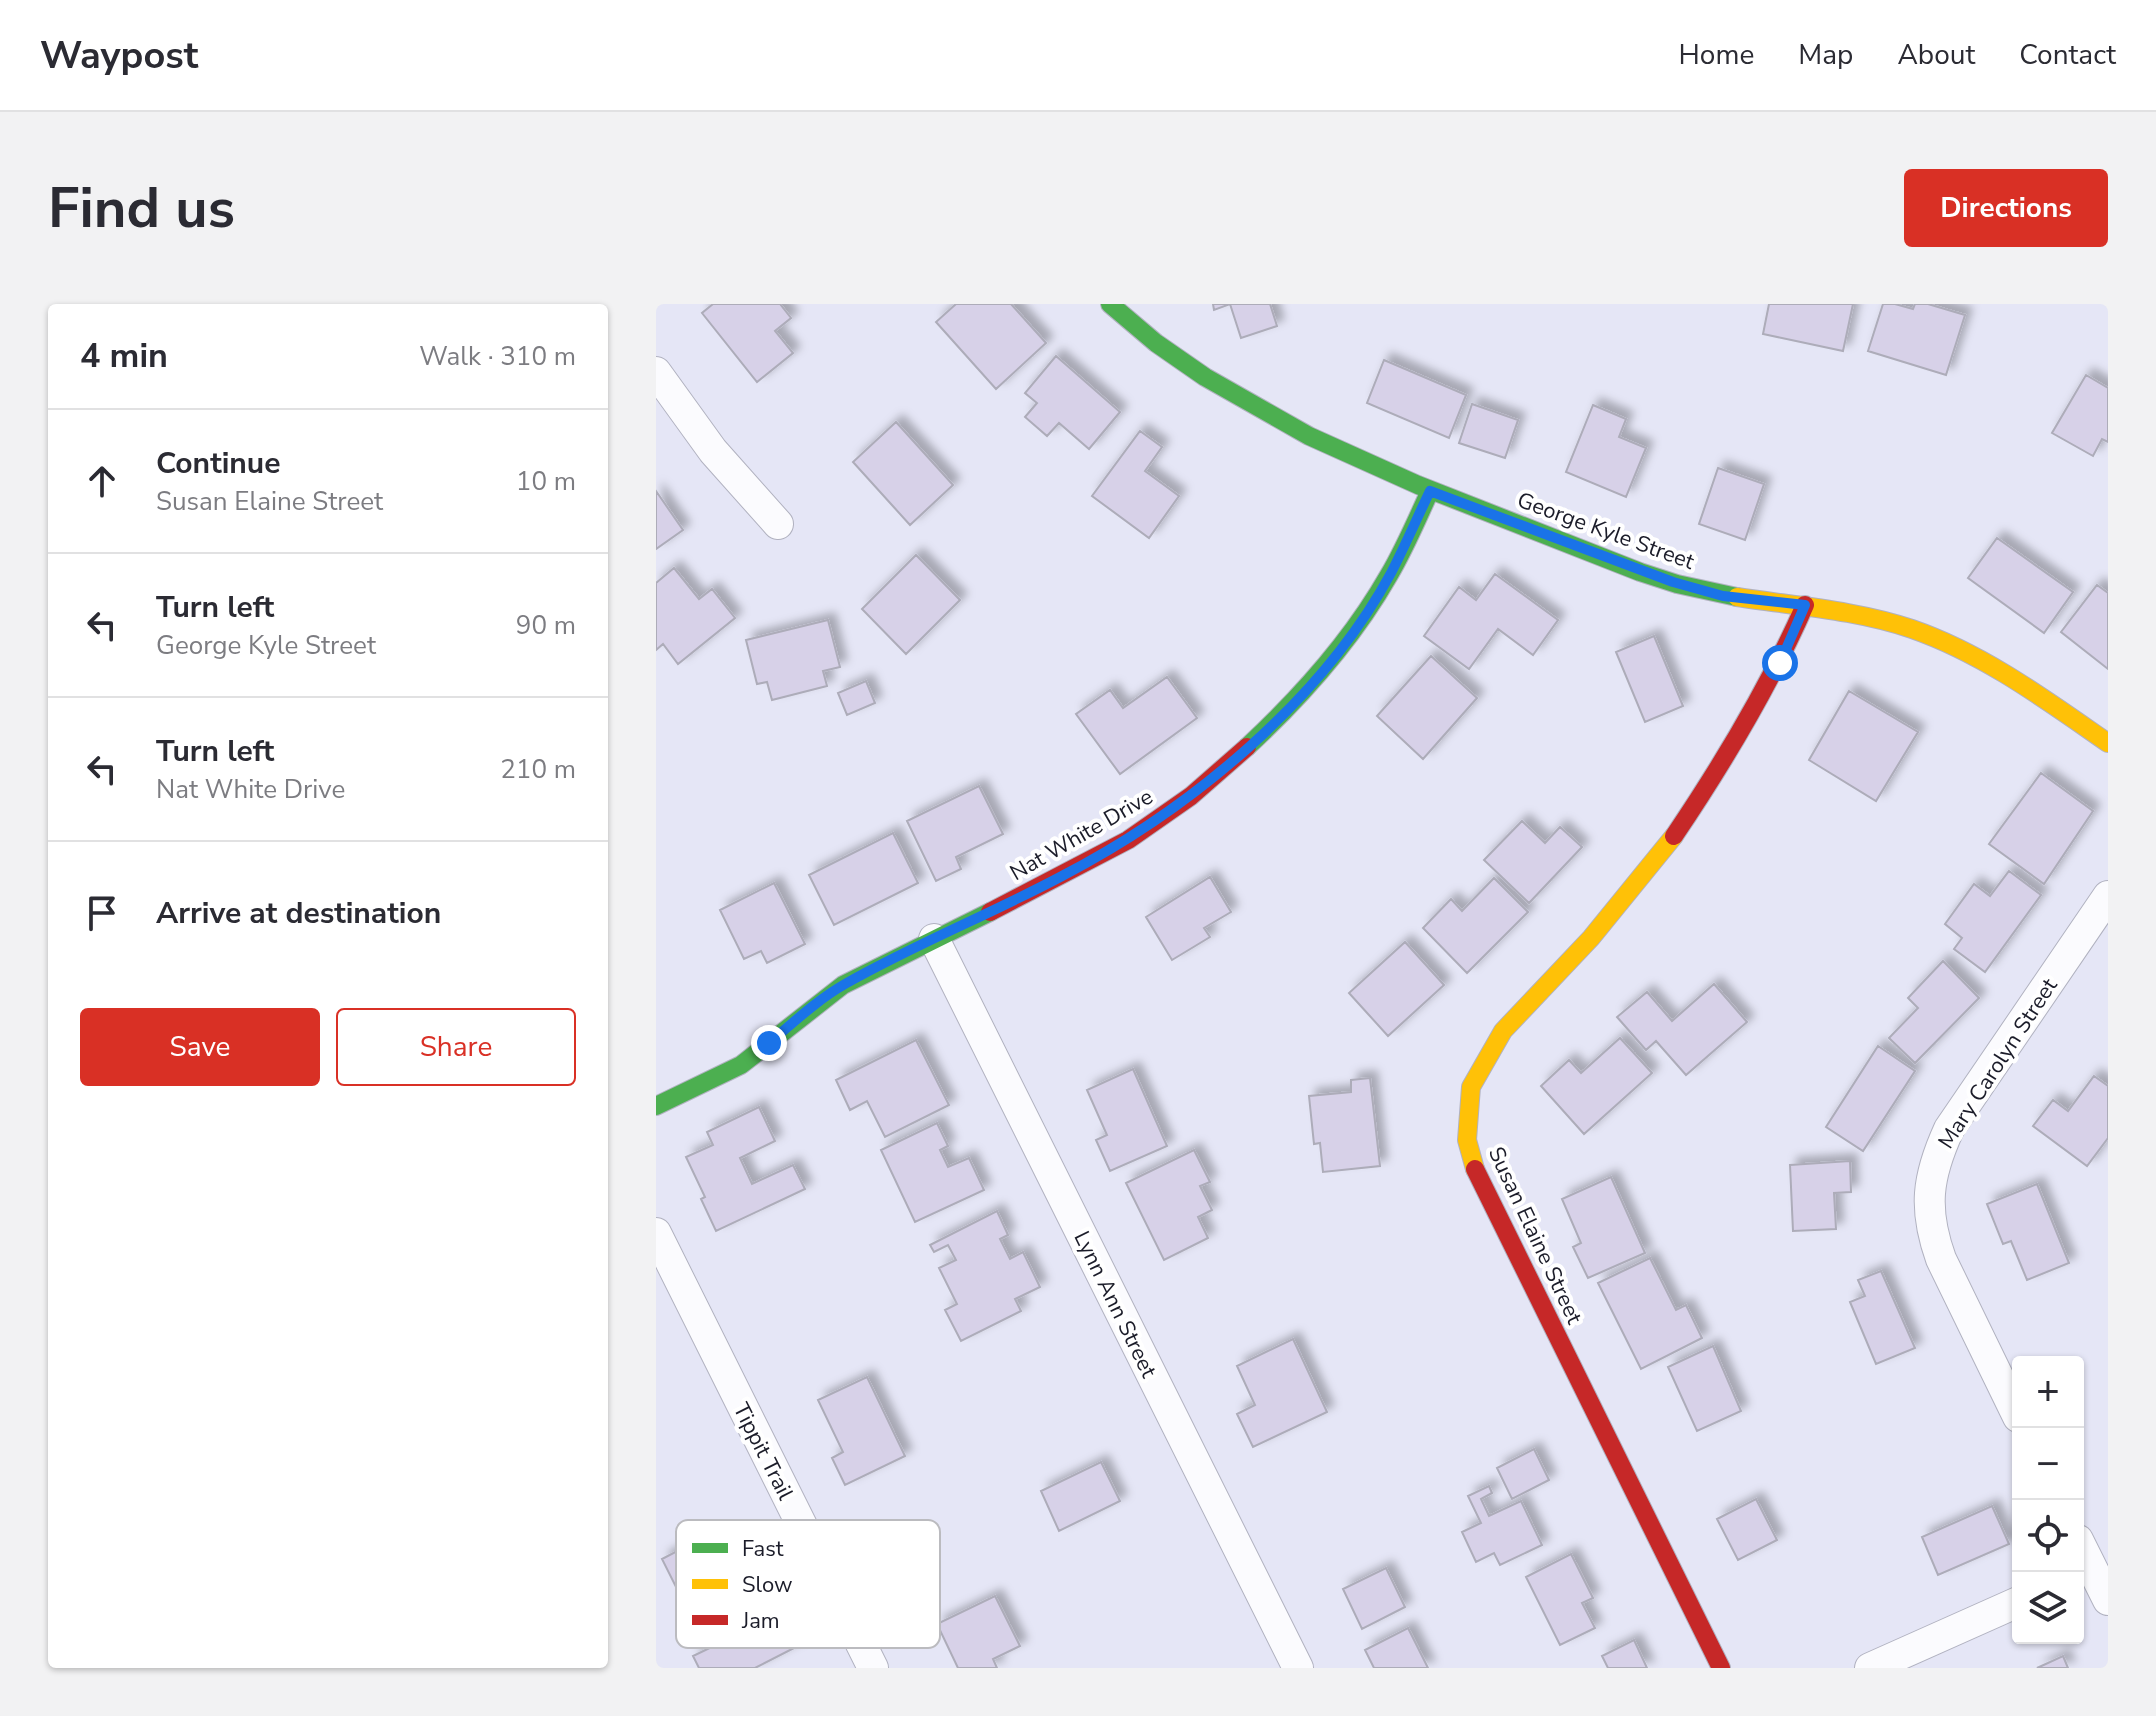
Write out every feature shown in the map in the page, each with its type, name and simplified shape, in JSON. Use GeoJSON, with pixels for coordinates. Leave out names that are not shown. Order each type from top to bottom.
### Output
{"type":"FeatureCollection","features":[{"type":"Feature","properties":{"kind":"street","name":"George Kyle Street"},"geometry":{"type":"LineString","coordinates":[[1110,304],[1209,380],[1294,430],[1430,491],[1673,582],[1723,596],[1805,605],[1911,628],[1977,658],[2108,743]]}},
{"type":"Feature","properties":{"kind":"street"},"geometry":{"type":"LineString","coordinates":[[656,372],[713,451],[778,524]]}},
{"type":"Feature","properties":{"kind":"street","name":"Nat White Drive"},"geometry":{"type":"LineString","coordinates":[[656,1106],[741,1065],[843,985],[1061,877],[1128,840],[1191,796],[1249,746],[1309,686],[1352,633],[1390,574],[1430,491]]}},
{"type":"Feature","properties":{"kind":"street","name":"Susan Elaine Street"},"geometry":{"type":"LineString","coordinates":[[1721,1668],[1476,1172],[1467,1140],[1468,1110],[1471,1087],[1503,1031],[1591,938],[1664,851],[1715,776],[1780,663],[1805,605]]}},
{"type":"Feature","properties":{"kind":"street","name":"Mary Carolyn Street"},"geometry":{"type":"LineString","coordinates":[[2012,1405],[1941,1259],[1932,1233],[1928,1193],[1935,1159],[1949,1129],[2108,896]]}},
{"type":"Feature","properties":{"kind":"street","name":"Lynn Ann Street"},"geometry":{"type":"LineString","coordinates":[[934,939],[1298,1668]]}},
{"type":"Feature","properties":{"kind":"street","name":"Tippit Trail"},"geometry":{"type":"LineString","coordinates":[[656,1233],[799,1520]]}},
{"type":"Feature","properties":{"kind":"street"},"geometry":{"type":"LineString","coordinates":[[2084,1553],[2097,1581]]}},
{"type":"Feature","properties":{"kind":"street"},"geometry":{"type":"LineString","coordinates":[[1870,1668],[2012,1605]]}},
{"type":"Feature","properties":{"kind":"street","name":"Tippit Trail"},"geometry":{"type":"LineString","coordinates":[[863,1648],[873,1668]]}},
{"type":"Feature","properties":{"kind":"building"},"geometry":{"type":"Polygon","coordinates":[[[713,304],[780,304],[791,318],[775,331],[793,353],[757,382],[702,313],[713,304]]]}},
{"type":"Feature","properties":{"kind":"building"},"geometry":{"type":"Polygon","coordinates":[[[956,304],[1011,304],[1046,343],[996,389],[936,322],[956,304]]]}},
{"type":"Feature","properties":{"kind":"building"},"geometry":{"type":"Polygon","coordinates":[[[1213,304],[1230,304],[1214,310],[1213,304]]]}},
{"type":"Feature","properties":{"kind":"building"},"geometry":{"type":"Polygon","coordinates":[[[1230,304],[1270,304],[1277,326],[1241,338],[1230,304]]]}},
{"type":"Feature","properties":{"kind":"building"},"geometry":{"type":"Polygon","coordinates":[[[1769,304],[1853,304],[1843,351],[1763,334],[1769,304]]]}},
{"type":"Feature","properties":{"kind":"building"},"geometry":{"type":"Polygon","coordinates":[[[1883,304],[1913,309],[1915,304],[1928,304],[1965,315],[1946,375],[1868,351],[1883,304]]]}},
{"type":"Feature","properties":{"kind":"building"},"geometry":{"type":"Polygon","coordinates":[[[1056,356],[1120,412],[1089,449],[1059,423],[1047,436],[1025,417],[1037,403],[1025,393],[1056,356]]]}},
{"type":"Feature","properties":{"kind":"building"},"geometry":{"type":"Polygon","coordinates":[[[1384,360],[1466,395],[1449,438],[1367,403],[1384,360]]]}},
{"type":"Feature","properties":{"kind":"building"},"geometry":{"type":"Polygon","coordinates":[[[2086,375],[2108,388],[2108,442],[2102,439],[2093,456],[2052,433],[2086,375]]]}},
{"type":"Feature","properties":{"kind":"building"},"geometry":{"type":"Polygon","coordinates":[[[1472,404],[1518,420],[1505,458],[1459,443],[1472,404]]]}},
{"type":"Feature","properties":{"kind":"building"},"geometry":{"type":"Polygon","coordinates":[[[1593,405],[1626,419],[1619,437],[1646,448],[1626,497],[1566,472],[1593,405]]]}},
{"type":"Feature","properties":{"kind":"building"},"geometry":{"type":"Polygon","coordinates":[[[896,422],[953,485],[910,525],[853,462],[896,422]]]}},
{"type":"Feature","properties":{"kind":"building"},"geometry":{"type":"Polygon","coordinates":[[[1140,431],[1162,447],[1145,471],[1179,496],[1149,538],[1092,496],[1140,431]]]}},
{"type":"Feature","properties":{"kind":"building"},"geometry":{"type":"Polygon","coordinates":[[[1718,468],[1764,484],[1745,540],[1699,524],[1718,468]]]}},
{"type":"Feature","properties":{"kind":"building"},"geometry":{"type":"Polygon","coordinates":[[[656,491],[683,530],[656,549],[656,491]]]}},
{"type":"Feature","properties":{"kind":"building"},"geometry":{"type":"Polygon","coordinates":[[[1997,538],[2073,592],[2044,633],[1968,578],[1997,538]]]}},
{"type":"Feature","properties":{"kind":"building"},"geometry":{"type":"Polygon","coordinates":[[[916,555],[960,600],[906,654],[862,609],[916,555]]]}},
{"type":"Feature","properties":{"kind":"building"},"geometry":{"type":"Polygon","coordinates":[[[674,568],[699,599],[712,589],[735,618],[678,664],[663,644],[656,650],[656,583],[674,568]]]}},
{"type":"Feature","properties":{"kind":"building"},"geometry":{"type":"Polygon","coordinates":[[[1495,574],[1558,620],[1533,655],[1498,629],[1469,669],[1424,636],[1459,587],[1476,600],[1495,574]]]}},
{"type":"Feature","properties":{"kind":"building"},"geometry":{"type":"Polygon","coordinates":[[[2097,585],[2108,593],[2108,669],[2061,632],[2097,585]]]}},
{"type":"Feature","properties":{"kind":"building"},"geometry":{"type":"Polygon","coordinates":[[[828,620],[840,667],[823,671],[827,686],[772,700],[767,682],[757,684],[746,640],[828,620]]]}},
{"type":"Feature","properties":{"kind":"building"},"geometry":{"type":"Polygon","coordinates":[[[1654,636],[1683,706],[1645,722],[1616,652],[1654,636]]]}},
{"type":"Feature","properties":{"kind":"building"},"geometry":{"type":"Polygon","coordinates":[[[1431,656],[1477,698],[1423,759],[1377,716],[1431,656]]]}},
{"type":"Feature","properties":{"kind":"building"},"geometry":{"type":"Polygon","coordinates":[[[1167,677],[1197,718],[1120,774],[1076,714],[1110,690],[1123,708],[1167,677]]]}},
{"type":"Feature","properties":{"kind":"building"},"geometry":{"type":"Polygon","coordinates":[[[866,681],[875,703],[847,715],[838,693],[866,681]]]}},
{"type":"Feature","properties":{"kind":"building"},"geometry":{"type":"Polygon","coordinates":[[[1849,691],[1918,732],[1876,801],[1809,760],[1849,691]]]}},
{"type":"Feature","properties":{"kind":"building"},"geometry":{"type":"Polygon","coordinates":[[[2041,773],[2093,811],[2044,884],[1989,844],[2041,773]]]}},
{"type":"Feature","properties":{"kind":"building"},"geometry":{"type":"Polygon","coordinates":[[[979,786],[1003,834],[956,857],[961,869],[936,881],[907,821],[979,786]]]}},
{"type":"Feature","properties":{"kind":"building"},"geometry":{"type":"Polygon","coordinates":[[[1522,821],[1545,843],[1560,827],[1582,847],[1529,903],[1484,860],[1522,821]]]}},
{"type":"Feature","properties":{"kind":"building"},"geometry":{"type":"Polygon","coordinates":[[[893,833],[918,883],[834,925],[809,875],[893,833]]]}},
{"type":"Feature","properties":{"kind":"building"},"geometry":{"type":"Polygon","coordinates":[[[2009,871],[2041,895],[1985,972],[1954,949],[1962,938],[1945,924],[1974,884],[1990,896],[2009,871]]]}},
{"type":"Feature","properties":{"kind":"building"},"geometry":{"type":"Polygon","coordinates":[[[1210,877],[1231,912],[1204,928],[1210,937],[1172,960],[1146,917],[1210,877]]]}},
{"type":"Feature","properties":{"kind":"building"},"geometry":{"type":"Polygon","coordinates":[[[1494,878],[1528,912],[1467,973],[1423,928],[1451,899],[1462,911],[1494,878]]]}},
{"type":"Feature","properties":{"kind":"building"},"geometry":{"type":"Polygon","coordinates":[[[774,883],[805,944],[767,963],[761,951],[744,959],[720,910],[774,883]]]}},
{"type":"Feature","properties":{"kind":"building"},"geometry":{"type":"Polygon","coordinates":[[[1405,942],[1444,985],[1388,1036],[1349,993],[1405,942]]]}},
{"type":"Feature","properties":{"kind":"building"},"geometry":{"type":"Polygon","coordinates":[[[1943,961],[1979,998],[1915,1063],[1889,1038],[1918,1008],[1908,998],[1943,961]]]}},
{"type":"Feature","properties":{"kind":"building"},"geometry":{"type":"Polygon","coordinates":[[[1714,984],[1747,1022],[1686,1075],[1656,1041],[1646,1050],[1617,1017],[1647,992],[1672,1021],[1714,984]]]}},
{"type":"Feature","properties":{"kind":"building"},"geometry":{"type":"Polygon","coordinates":[[[1620,1038],[1652,1073],[1584,1134],[1541,1086],[1569,1060],[1581,1073],[1620,1038]]]}},
{"type":"Feature","properties":{"kind":"building"},"geometry":{"type":"Polygon","coordinates":[[[916,1040],[949,1105],[885,1137],[867,1101],[850,1110],[836,1080],[916,1040]]]}},
{"type":"Feature","properties":{"kind":"building"},"geometry":{"type":"Polygon","coordinates":[[[1878,1046],[1915,1071],[1863,1151],[1826,1127],[1878,1046]]]}},
{"type":"Feature","properties":{"kind":"building"},"geometry":{"type":"Polygon","coordinates":[[[1133,1069],[1167,1146],[1110,1171],[1096,1140],[1107,1135],[1087,1090],[1133,1069]]]}},
{"type":"Feature","properties":{"kind":"building"},"geometry":{"type":"Polygon","coordinates":[[[2094,1076],[2108,1086],[2108,1138],[2087,1166],[2033,1126],[2053,1100],[2068,1111],[2094,1076]]]}},
{"type":"Feature","properties":{"kind":"building"},"geometry":{"type":"Polygon","coordinates":[[[1370,1078],[1380,1166],[1323,1172],[1320,1143],[1314,1144],[1309,1096],[1351,1092],[1351,1080],[1370,1078]]]}},
{"type":"Feature","properties":{"kind":"building"},"geometry":{"type":"Polygon","coordinates":[[[759,1107],[775,1141],[740,1158],[752,1184],[793,1165],[805,1189],[716,1231],[701,1199],[705,1197],[686,1157],[713,1145],[707,1132],[759,1107]]]}},
{"type":"Feature","properties":{"kind":"building"},"geometry":{"type":"Polygon","coordinates":[[[937,1123],[948,1146],[940,1150],[948,1167],[969,1158],[984,1190],[915,1222],[881,1150],[937,1123]]]}},
{"type":"Feature","properties":{"kind":"building"},"geometry":{"type":"Polygon","coordinates":[[[1194,1150],[1210,1182],[1200,1186],[1212,1210],[1198,1217],[1208,1238],[1164,1260],[1126,1183],[1194,1150]]]}},
{"type":"Feature","properties":{"kind":"building"},"geometry":{"type":"Polygon","coordinates":[[[1850,1161],[1851,1192],[1834,1193],[1836,1229],[1793,1231],[1790,1165],[1850,1161]]]}},
{"type":"Feature","properties":{"kind":"building"},"geometry":{"type":"Polygon","coordinates":[[[1611,1177],[1645,1253],[1588,1278],[1573,1247],[1581,1243],[1562,1199],[1611,1177]]]}},
{"type":"Feature","properties":{"kind":"building"},"geometry":{"type":"Polygon","coordinates":[[[2037,1184],[2069,1263],[2027,1280],[2011,1241],[2003,1244],[1987,1204],[2037,1184]]]}},
{"type":"Feature","properties":{"kind":"building"},"geometry":{"type":"Polygon","coordinates":[[[997,1211],[1008,1235],[1000,1239],[1010,1259],[1023,1252],[1040,1287],[1015,1299],[1021,1311],[961,1341],[945,1310],[957,1304],[939,1268],[956,1260],[948,1245],[934,1252],[930,1245],[997,1211]]]}},
{"type":"Feature","properties":{"kind":"building"},"geometry":{"type":"Polygon","coordinates":[[[1650,1258],[1676,1310],[1686,1305],[1702,1338],[1641,1369],[1598,1283],[1650,1258]]]}},
{"type":"Feature","properties":{"kind":"building"},"geometry":{"type":"Polygon","coordinates":[[[1881,1271],[1915,1348],[1876,1364],[1850,1302],[1865,1296],[1858,1280],[1881,1271]]]}},
{"type":"Feature","properties":{"kind":"building"},"geometry":{"type":"Polygon","coordinates":[[[1293,1339],[1327,1412],[1253,1447],[1237,1414],[1255,1405],[1237,1366],[1293,1339]]]}},
{"type":"Feature","properties":{"kind":"building"},"geometry":{"type":"Polygon","coordinates":[[[1713,1346],[1741,1411],[1697,1431],[1668,1367],[1713,1346]]]}},
{"type":"Feature","properties":{"kind":"building"},"geometry":{"type":"Polygon","coordinates":[[[867,1377],[905,1456],[845,1485],[832,1458],[843,1452],[818,1400],[867,1377]]]}},
{"type":"Feature","properties":{"kind":"building"},"geometry":{"type":"Polygon","coordinates":[[[1534,1449],[1549,1480],[1512,1499],[1497,1468],[1534,1449]]]}},
{"type":"Feature","properties":{"kind":"building"},"geometry":{"type":"Polygon","coordinates":[[[1101,1462],[1120,1501],[1059,1531],[1041,1491],[1101,1462]]]}},
{"type":"Feature","properties":{"kind":"building"},"geometry":{"type":"Polygon","coordinates":[[[1489,1486],[1492,1493],[1481,1499],[1489,1516],[1521,1501],[1542,1545],[1500,1565],[1494,1553],[1476,1562],[1462,1532],[1481,1523],[1468,1496],[1489,1486]]]}},
{"type":"Feature","properties":{"kind":"building"},"geometry":{"type":"Polygon","coordinates":[[[1756,1499],[1777,1540],[1738,1560],[1717,1519],[1756,1499]]]}},
{"type":"Feature","properties":{"kind":"building"},"geometry":{"type":"Polygon","coordinates":[[[1992,1506],[2009,1544],[1938,1575],[1922,1537],[1992,1506]]]}},
{"type":"Feature","properties":{"kind":"building"},"geometry":{"type":"Polygon","coordinates":[[[676,1552],[676,1587],[662,1559],[676,1552]]]}},
{"type":"Feature","properties":{"kind":"building"},"geometry":{"type":"Polygon","coordinates":[[[1571,1554],[1593,1598],[1582,1603],[1595,1628],[1560,1645],[1526,1577],[1571,1554]]]}},
{"type":"Feature","properties":{"kind":"building"},"geometry":{"type":"Polygon","coordinates":[[[1386,1568],[1405,1607],[1362,1629],[1343,1589],[1386,1568]]]}},
{"type":"Feature","properties":{"kind":"building"},"geometry":{"type":"Polygon","coordinates":[[[995,1596],[1020,1646],[993,1659],[997,1668],[958,1668],[940,1630],[940,1623],[995,1596]]]}},
{"type":"Feature","properties":{"kind":"building"},"geometry":{"type":"Polygon","coordinates":[[[1408,1628],[1428,1668],[1374,1668],[1365,1650],[1408,1628]]]}},
{"type":"Feature","properties":{"kind":"building"},"geometry":{"type":"Polygon","coordinates":[[[1634,1640],[1647,1668],[1608,1668],[1602,1656],[1634,1640]]]}},
{"type":"Feature","properties":{"kind":"building"},"geometry":{"type":"Polygon","coordinates":[[[710,1648],[794,1648],[755,1668],[699,1668],[693,1656],[710,1648]]]}},
{"type":"Feature","properties":{"kind":"building"},"geometry":{"type":"Polygon","coordinates":[[[2063,1656],[2068,1668],[2037,1668],[2063,1656]]]}},
{"type":"Feature","properties":{"kind":"traffic: fast"},"geometry":{"type":"LineString","coordinates":[[1110,304],[1156,343],[1205,377],[1309,436],[1418,485],[1640,572],[1737,597]]}},
{"type":"Feature","properties":{"kind":"traffic: fast"},"geometry":{"type":"LineString","coordinates":[[1247,747],[1306,687],[1359,622],[1395,565],[1430,491]]}},
{"type":"Feature","properties":{"kind":"traffic: fast"},"geometry":{"type":"LineString","coordinates":[[656,1106],[741,1065],[843,985],[990,912]]}},
{"type":"Feature","properties":{"kind":"traffic: slow"},"geometry":{"type":"LineString","coordinates":[[1737,597],[1869,617],[1939,639],[2014,679],[2108,743]]}},
{"type":"Feature","properties":{"kind":"traffic: slow"},"geometry":{"type":"LineString","coordinates":[[1475,1169],[1467,1140],[1471,1087],[1503,1031],[1591,938],[1674,836]]}},
{"type":"Feature","properties":{"kind":"traffic: jam"},"geometry":{"type":"LineString","coordinates":[[1674,836],[1745,724],[1805,605]]}},
{"type":"Feature","properties":{"kind":"traffic: jam"},"geometry":{"type":"LineString","coordinates":[[990,912],[1128,840],[1191,796],[1247,747]]}},
{"type":"Feature","properties":{"kind":"traffic: jam"},"geometry":{"type":"LineString","coordinates":[[1475,1169],[1721,1668]]}},
{"type":"Feature","properties":{"kind":"route"},"geometry":{"type":"LineString","coordinates":[[769,1043],[843,985],[1061,877],[1128,840],[1191,796],[1249,746],[1309,686],[1352,633],[1390,574],[1430,491],[1673,582],[1723,596],[1805,605],[1780,663]]}}]}
